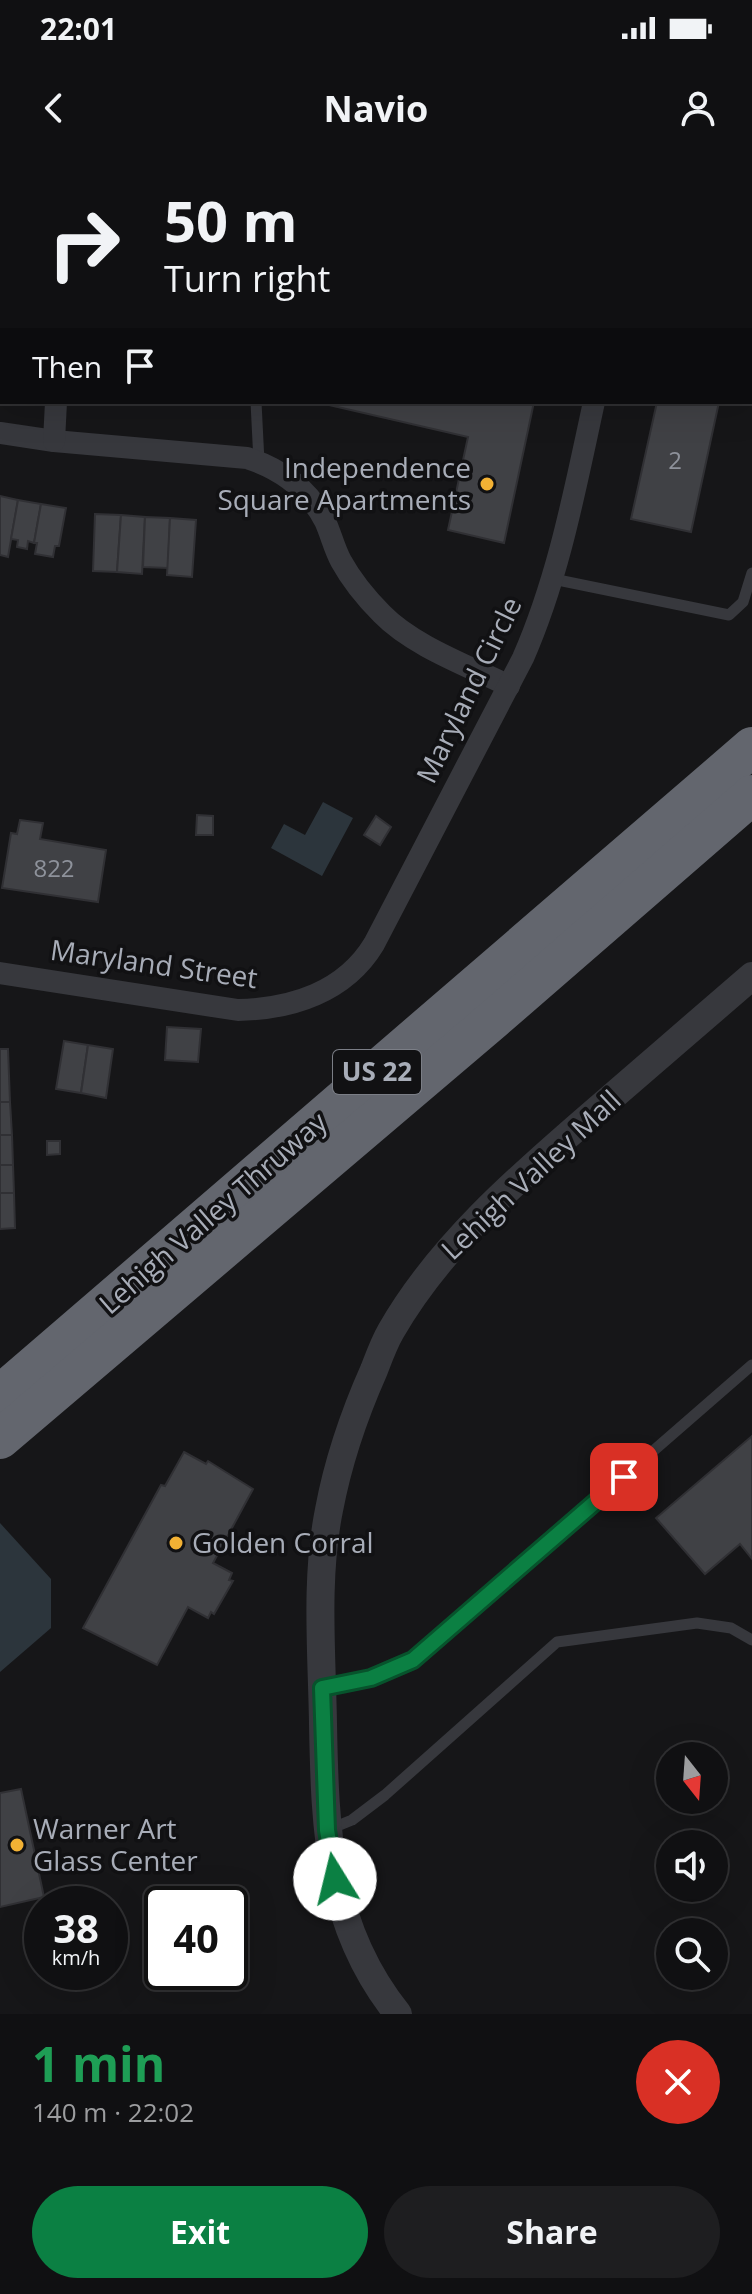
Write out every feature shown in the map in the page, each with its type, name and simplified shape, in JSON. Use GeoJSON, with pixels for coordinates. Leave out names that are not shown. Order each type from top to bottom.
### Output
{"type":"FeatureCollection","features":[{"type":"Feature","properties":{"kind":"highway","name":"Lehigh Valley Thruway"},"geometry":{"type":"LineString","coordinates":[[0,1395],[752,747]]}},
{"type":"Feature","properties":{"kind":"highway","name":"Lehigh Valley Thruway"},"geometry":{"type":"LineString","coordinates":[[0,1439],[752,795]]}},
{"type":"Feature","properties":{"kind":"street"},"geometry":{"type":"LineString","coordinates":[[54,441],[56,404]]}},
{"type":"Feature","properties":{"kind":"street","name":"Maryland Circle"},"geometry":{"type":"LineString","coordinates":[[374,944],[509,686],[543,613],[594,404]]}},
{"type":"Feature","properties":{"kind":"street"},"geometry":{"type":"LineString","coordinates":[[0,433],[54,441],[247,458],[259,462],[294,481],[310,497],[345,568],[357,587],[384,617],[411,636],[509,686]]}},
{"type":"Feature","properties":{"kind":"street","name":"Maryland Street"},"geometry":{"type":"LineString","coordinates":[[0,973],[238,1010],[268,1010],[292,1005],[319,994],[346,978],[364,960],[374,944]]}},
{"type":"Feature","properties":{"kind":"street","name":"Lehigh Valley Mall"},"geometry":{"type":"LineString","coordinates":[[398,2014],[367,1968],[347,1928],[339,1904],[327,1830],[321,1586],[328,1511],[353,1417],[390,1332],[437,1263],[545,1156],[752,976]]}},
{"type":"Feature","properties":{"kind":"lane"},"geometry":{"type":"LineString","coordinates":[[256,404],[259,462]]}},
{"type":"Feature","properties":{"kind":"lane"},"geometry":{"type":"LineString","coordinates":[[553,579],[729,615],[743,602],[752,573]]}},
{"type":"Feature","properties":{"kind":"lane"},"geometry":{"type":"LineString","coordinates":[[322,1688],[371,1678],[413,1660],[752,1365]]}},
{"type":"Feature","properties":{"kind":"lane"},"geometry":{"type":"LineString","coordinates":[[327,1830],[352,1820],[385,1795],[557,1642],[697,1623],[731,1628],[752,1640]]}},
{"type":"Feature","properties":{"kind":"shaded area"},"geometry":{"type":"Polygon","coordinates":[[[323,802],[353,818],[322,876],[271,848],[284,824],[305,835],[323,802]]]}},
{"type":"Feature","properties":{"kind":"shaded area"},"geometry":{"type":"Polygon","coordinates":[[[0,1523],[51,1579],[51,1628],[0,1672],[0,1523]]]}},
{"type":"Feature","properties":{"kind":"building","name":"Independence Square Apartments"},"geometry":{"type":"Polygon","coordinates":[[[325,404],[534,404],[504,543],[448,530],[468,437],[325,404]]]}},
{"type":"Feature","properties":{"kind":"building"},"geometry":{"type":"Polygon","coordinates":[[[657,404],[719,404],[691,532],[631,519],[657,404]]]}},
{"type":"Feature","properties":{"kind":"building"},"geometry":{"type":"Polygon","coordinates":[[[0,496],[18,500],[8,557],[0,555],[0,496]]]}},
{"type":"Feature","properties":{"kind":"building"},"geometry":{"type":"Polygon","coordinates":[[[18,500],[41,504],[34,543],[28,541],[27,549],[17,547],[18,540],[11,539],[18,500]]]}},
{"type":"Feature","properties":{"kind":"building"},"geometry":{"type":"Polygon","coordinates":[[[41,504],[66,508],[59,546],[55,546],[53,557],[35,554],[41,504]]]}},
{"type":"Feature","properties":{"kind":"building"},"geometry":{"type":"Polygon","coordinates":[[[95,514],[121,515],[117,572],[93,571],[95,514]]]}},
{"type":"Feature","properties":{"kind":"building"},"geometry":{"type":"Polygon","coordinates":[[[121,515],[145,517],[142,574],[117,572],[121,515]]]}},
{"type":"Feature","properties":{"kind":"building"},"geometry":{"type":"Polygon","coordinates":[[[145,517],[170,518],[168,568],[143,567],[145,517]]]}},
{"type":"Feature","properties":{"kind":"building"},"geometry":{"type":"Polygon","coordinates":[[[170,518],[196,520],[192,577],[167,575],[170,518]]]}},
{"type":"Feature","properties":{"kind":"building"},"geometry":{"type":"Polygon","coordinates":[[[197,815],[213,816],[213,835],[196,835],[197,815]]]}},
{"type":"Feature","properties":{"kind":"building"},"geometry":{"type":"Polygon","coordinates":[[[376,816],[391,827],[380,845],[364,835],[376,816]]]}},
{"type":"Feature","properties":{"kind":"building"},"geometry":{"type":"Polygon","coordinates":[[[20,820],[43,823],[40,839],[106,850],[98,902],[2,888],[11,833],[17,834],[20,820]]]}},
{"type":"Feature","properties":{"kind":"building"},"geometry":{"type":"Polygon","coordinates":[[[167,1027],[201,1029],[198,1062],[165,1060],[167,1027]]]}},
{"type":"Feature","properties":{"kind":"building"},"geometry":{"type":"Polygon","coordinates":[[[64,1041],[88,1045],[81,1093],[56,1089],[64,1041]]]}},
{"type":"Feature","properties":{"kind":"building"},"geometry":{"type":"Polygon","coordinates":[[[88,1045],[113,1049],[106,1098],[81,1093],[88,1045]]]}},
{"type":"Feature","properties":{"kind":"building"},"geometry":{"type":"Polygon","coordinates":[[[0,1049],[8,1049],[10,1102],[0,1102],[0,1049]]]}},
{"type":"Feature","properties":{"kind":"building"},"geometry":{"type":"Polygon","coordinates":[[[0,1102],[10,1102],[12,1135],[0,1135],[0,1102]]]}},
{"type":"Feature","properties":{"kind":"building"},"geometry":{"type":"Polygon","coordinates":[[[0,1135],[12,1135],[13,1165],[0,1165],[0,1135]]]}},
{"type":"Feature","properties":{"kind":"building"},"geometry":{"type":"Polygon","coordinates":[[[47,1141],[60,1141],[60,1154],[47,1155],[47,1141]]]}},
{"type":"Feature","properties":{"kind":"building"},"geometry":{"type":"Polygon","coordinates":[[[0,1165],[13,1165],[14,1193],[0,1193],[0,1165]]]}},
{"type":"Feature","properties":{"kind":"building"},"geometry":{"type":"Polygon","coordinates":[[[0,1193],[14,1193],[15,1228],[0,1229],[0,1193]]]}},
{"type":"Feature","properties":{"kind":"building"},"geometry":{"type":"Polygon","coordinates":[[[752,1436],[752,1559],[740,1544],[705,1574],[656,1518],[752,1436]]]}},
{"type":"Feature","properties":{"kind":"building","name":"Golden Corral"},"geometry":{"type":"Polygon","coordinates":[[[184,1452],[206,1464],[208,1461],[253,1489],[213,1563],[232,1573],[229,1580],[233,1581],[214,1614],[211,1612],[208,1618],[188,1607],[157,1665],[83,1628],[161,1485],[165,1486],[184,1452]]]}},
{"type":"Feature","properties":{"kind":"building","name":"Warner Art Glass Center"},"geometry":{"type":"Polygon","coordinates":[[[21,1789],[42,1886],[24,1886],[24,1902],[0,1907],[0,1793],[21,1789]]]}},
{"type":"Feature","properties":{"kind":"place","name":"Independence Square Apartments"},"geometry":{"type":"Point","coordinates":[487,484]}},
{"type":"Feature","properties":{"kind":"place","name":"Golden Corral"},"geometry":{"type":"Point","coordinates":[176,1543]}},
{"type":"Feature","properties":{"kind":"place","name":"Warner Art Glass Center"},"geometry":{"type":"Point","coordinates":[17,1845]}},
{"type":"Feature","properties":{"kind":"route"},"geometry":{"type":"LineString","coordinates":[[335,1879],[327,1830],[322,1688],[371,1678],[413,1660],[624,1477]]}}]}
